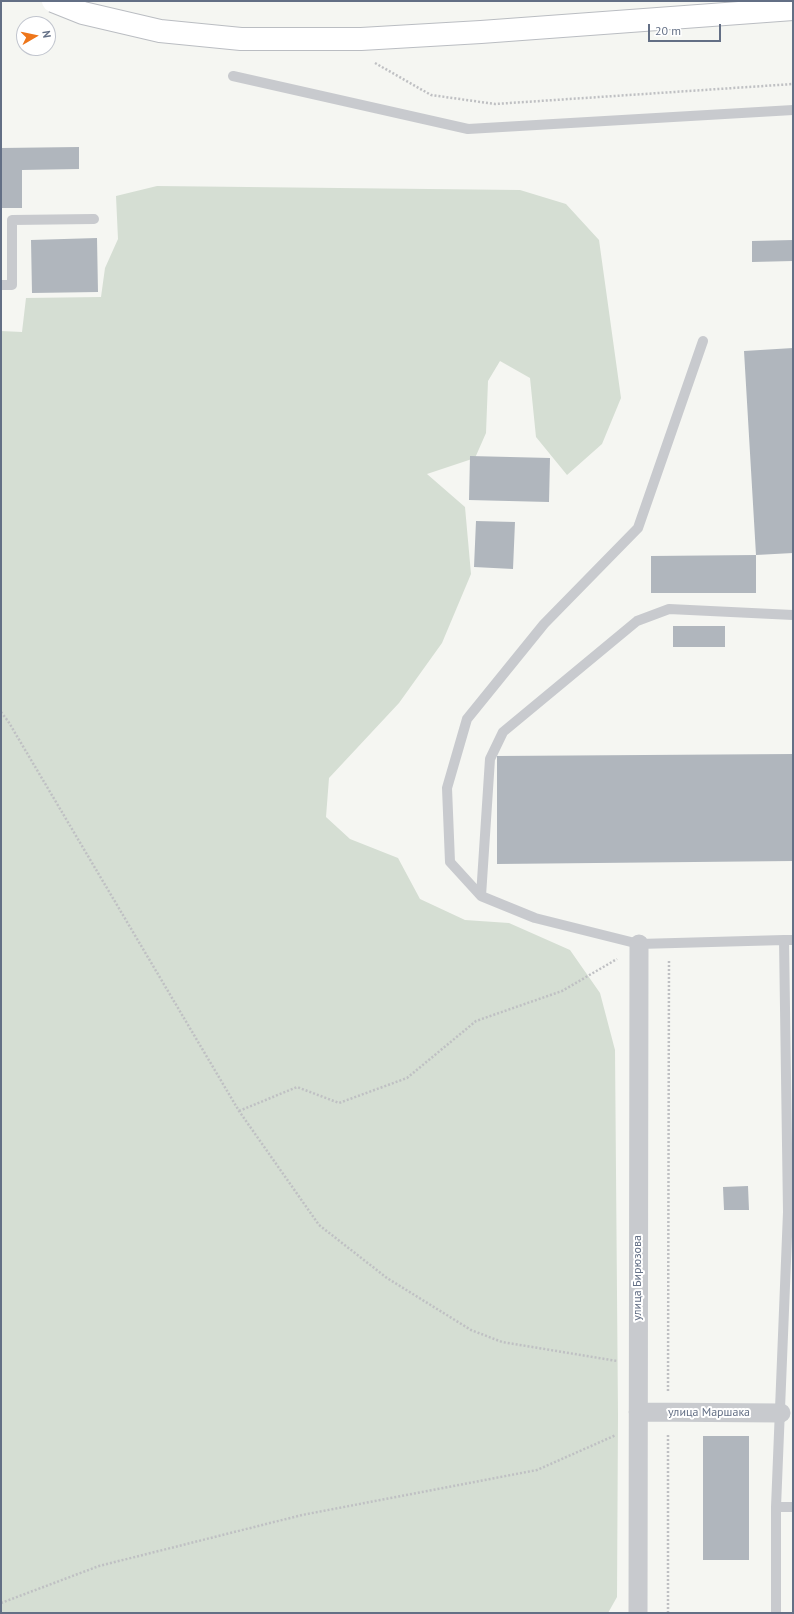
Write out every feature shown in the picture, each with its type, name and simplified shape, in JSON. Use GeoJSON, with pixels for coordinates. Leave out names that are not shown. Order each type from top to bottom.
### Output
{"type":"FeatureCollection","features":[{"type":"Feature","properties":{"kind":"main road"},"geometry":{"type":"LineString","coordinates":[[53,1],[83,13],[160,31],[241,39],[377,38],[481,32],[793,9]]}},
{"type":"Feature","properties":{"kind":"street","name":"улица Бирюзова"},"geometry":{"type":"LineString","coordinates":[[638,1613],[639,950]]}},
{"type":"Feature","properties":{"kind":"street","name":"улица Маршака"},"geometry":{"type":"LineString","coordinates":[[638,1412],[781,1413]]}},
{"type":"Feature","properties":{"kind":"lane"},"geometry":{"type":"LineString","coordinates":[[233,76],[468,129],[793,110]]}},
{"type":"Feature","properties":{"kind":"lane"},"geometry":{"type":"LineString","coordinates":[[1,285],[12,285],[12,220],[94,220]]}},
{"type":"Feature","properties":{"kind":"lane"},"geometry":{"type":"LineString","coordinates":[[703,341],[638,528],[544,624],[467,719],[447,788],[450,862],[480,896],[535,918],[639,950],[789,940],[790,1212],[776,1507],[776,1613]]}},
{"type":"Feature","properties":{"kind":"lane"},"geometry":{"type":"LineString","coordinates":[[480,896],[490,758],[503,732],[637,621],[669,608],[793,616]]}},
{"type":"Feature","properties":{"kind":"lane"},"geometry":{"type":"LineString","coordinates":[[776,1507],[793,1507]]}},
{"type":"Feature","properties":{"kind":"path"},"geometry":{"type":"LineString","coordinates":[[370,59],[431,94],[495,104],[793,84]]}},
{"type":"Feature","properties":{"kind":"path"},"geometry":{"type":"LineString","coordinates":[[1,712],[8,721],[240,1111],[319,1225],[387,1278],[471,1330],[502,1342],[621,1362]]}},
{"type":"Feature","properties":{"kind":"path"},"geometry":{"type":"LineString","coordinates":[[240,1111],[297,1087],[339,1102],[407,1078],[476,1021],[562,991],[621,956],[639,950],[669,958],[668,1613]]}},
{"type":"Feature","properties":{"kind":"path"},"geometry":{"type":"LineString","coordinates":[[1,1603],[99,1566],[302,1515],[537,1470],[621,1433]]}},
{"type":"Feature","properties":{"kind":"shaded area"},"geometry":{"type":"Polygon","coordinates":[[[157,186],[520,190],[566,204],[599,240],[621,398],[602,444],[567,475],[536,437],[530,378],[500,361],[488,381],[486,433],[475,458],[427,474],[465,507],[471,574],[442,643],[399,703],[329,778],[326,817],[350,839],[398,858],[420,899],[465,920],[509,923],[570,950],[600,993],[615,1050],[618,1416],[617,1597],[608,1613],[1,1613],[1,331],[22,332],[26,298],[101,297],[105,268],[118,239],[116,196],[157,186]]]}},
{"type":"Feature","properties":{"kind":"building"},"geometry":{"type":"Polygon","coordinates":[[[79,147],[79,169],[22,170],[22,208],[1,208],[1,148],[79,147]]]}},
{"type":"Feature","properties":{"kind":"building"},"geometry":{"type":"Polygon","coordinates":[[[97,238],[98,292],[32,293],[31,240],[97,238]]]}},
{"type":"Feature","properties":{"kind":"building"},"geometry":{"type":"Polygon","coordinates":[[[793,240],[793,261],[752,262],[752,241],[793,240]]]}},
{"type":"Feature","properties":{"kind":"building"},"geometry":{"type":"Polygon","coordinates":[[[793,348],[793,553],[756,555],[744,351],[793,348]]]}},
{"type":"Feature","properties":{"kind":"building"},"geometry":{"type":"Polygon","coordinates":[[[470,456],[550,458],[549,502],[469,500],[470,456]]]}},
{"type":"Feature","properties":{"kind":"building"},"geometry":{"type":"Polygon","coordinates":[[[476,521],[515,522],[513,569],[474,567],[476,521]]]}},
{"type":"Feature","properties":{"kind":"building"},"geometry":{"type":"Polygon","coordinates":[[[756,555],[756,593],[651,593],[651,556],[756,555]]]}},
{"type":"Feature","properties":{"kind":"building"},"geometry":{"type":"Polygon","coordinates":[[[673,626],[725,626],[725,647],[673,647],[673,626]]]}},
{"type":"Feature","properties":{"kind":"building"},"geometry":{"type":"Polygon","coordinates":[[[793,754],[793,861],[497,864],[497,756],[793,754]]]}},
{"type":"Feature","properties":{"kind":"building"},"geometry":{"type":"Polygon","coordinates":[[[748,1186],[749,1210],[724,1210],[723,1187],[748,1186]]]}},
{"type":"Feature","properties":{"kind":"building"},"geometry":{"type":"Polygon","coordinates":[[[703,1436],[749,1436],[749,1560],[703,1560],[703,1436]]]}}]}
